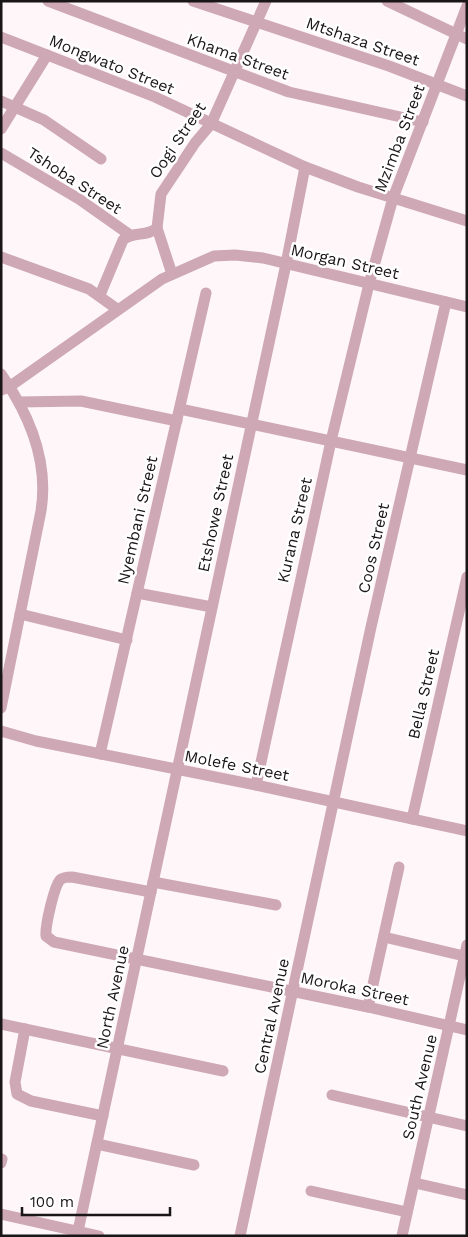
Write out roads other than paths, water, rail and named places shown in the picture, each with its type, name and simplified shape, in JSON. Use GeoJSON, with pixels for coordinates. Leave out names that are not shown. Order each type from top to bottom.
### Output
{"type":"FeatureCollection","features":[{"type":"Feature","properties":{"kind":"street","name":"Khama Street"},"geometry":{"type":"LineString","coordinates":[[48,1],[234,73],[289,92],[423,122]]}},
{"type":"Feature","properties":{"kind":"street","name":"Mtshaza Street"},"geometry":{"type":"LineString","coordinates":[[193,1],[437,84],[467,96]]}},
{"type":"Feature","properties":{"kind":"street","name":"Oogi Street"},"geometry":{"type":"LineString","coordinates":[[172,274],[158,228],[162,191],[195,143],[211,124],[266,1]]}},
{"type":"Feature","properties":{"kind":"street"},"geometry":{"type":"LineString","coordinates":[[387,1],[399,4],[462,36]]}},
{"type":"Feature","properties":{"kind":"street","name":"Mzimba Street"},"geometry":{"type":"LineString","coordinates":[[369,284],[393,198],[437,84],[462,36],[467,6]]}},
{"type":"Feature","properties":{"kind":"street","name":"Mongwato Street"},"geometry":{"type":"LineString","coordinates":[[1,37],[113,79],[305,167],[393,198],[467,221]]}},
{"type":"Feature","properties":{"kind":"street"},"geometry":{"type":"LineString","coordinates":[[1,129],[47,55]]}},
{"type":"Feature","properties":{"kind":"street"},"geometry":{"type":"LineString","coordinates":[[1,101],[44,120],[101,159]]}},
{"type":"Feature","properties":{"kind":"street","name":"Tshoba Street"},"geometry":{"type":"LineString","coordinates":[[1,153],[79,199],[130,235]]}},
{"type":"Feature","properties":{"kind":"street","name":"Etshowe Street"},"geometry":{"type":"LineString","coordinates":[[178,770],[305,167]]}},
{"type":"Feature","properties":{"kind":"street"},"geometry":{"type":"LineString","coordinates":[[100,295],[123,240],[130,235],[151,233],[158,228]]}},
{"type":"Feature","properties":{"kind":"street","name":"Morgan Street"},"geometry":{"type":"LineString","coordinates":[[172,274],[214,256],[251,256],[467,307]]}},
{"type":"Feature","properties":{"kind":"street"},"geometry":{"type":"LineString","coordinates":[[1,257],[49,273],[100,295],[116,309]]}},
{"type":"Feature","properties":{"kind":"street"},"geometry":{"type":"LineString","coordinates":[[5,389],[116,309],[172,274]]}},
{"type":"Feature","properties":{"kind":"street","name":"Kurana Street"},"geometry":{"type":"LineString","coordinates":[[256,784],[331,441],[369,284]]}},
{"type":"Feature","properties":{"kind":"street","name":"Nyembani Street"},"geometry":{"type":"LineString","coordinates":[[100,754],[206,293]]}},
{"type":"Feature","properties":{"kind":"street","name":"Coos Street"},"geometry":{"type":"LineString","coordinates":[[334,802],[371,627],[446,302]]}},
{"type":"Feature","properties":{"kind":"street"},"geometry":{"type":"LineString","coordinates":[[1,374],[5,389],[20,402],[36,439],[42,483],[41,511],[1,708]]}},
{"type":"Feature","properties":{"kind":"street"},"geometry":{"type":"LineString","coordinates":[[20,402],[81,401],[177,421]]}},
{"type":"Feature","properties":{"kind":"street"},"geometry":{"type":"LineString","coordinates":[[180,409],[251,422],[467,470]]}},
{"type":"Feature","properties":{"kind":"street","name":"Bella Street"},"geometry":{"type":"LineString","coordinates":[[412,819],[467,576]]}},
{"type":"Feature","properties":{"kind":"street"},"geometry":{"type":"LineString","coordinates":[[137,593],[212,607]]}},
{"type":"Feature","properties":{"kind":"street"},"geometry":{"type":"LineString","coordinates":[[20,614],[127,640]]}},
{"type":"Feature","properties":{"kind":"street","name":"Molefe Street"},"geometry":{"type":"LineString","coordinates":[[1,731],[100,754],[256,784],[467,831]]}},
{"type":"Feature","properties":{"kind":"street","name":"North Avenue"},"geometry":{"type":"LineString","coordinates":[[78,1231],[178,770]]}},
{"type":"Feature","properties":{"kind":"street","name":"Central Avenue"},"geometry":{"type":"LineString","coordinates":[[240,1236],[334,802]]}},
{"type":"Feature","properties":{"kind":"street"},"geometry":{"type":"LineString","coordinates":[[368,1007],[399,867]]}},
{"type":"Feature","properties":{"kind":"street","name":"Moroka Street"},"geometry":{"type":"LineString","coordinates":[[152,887],[72,877],[63,878],[59,882],[45,932],[47,939],[368,1007],[467,1030]]}},
{"type":"Feature","properties":{"kind":"street"},"geometry":{"type":"LineString","coordinates":[[152,887],[276,905]]}},
{"type":"Feature","properties":{"kind":"street"},"geometry":{"type":"LineString","coordinates":[[384,938],[466,950]]}},
{"type":"Feature","properties":{"kind":"street","name":"South Avenue"},"geometry":{"type":"LineString","coordinates":[[402,1236],[466,950]]}},
{"type":"Feature","properties":{"kind":"street"},"geometry":{"type":"LineString","coordinates":[[1,1024],[223,1072]]}},
{"type":"Feature","properties":{"kind":"street"},"geometry":{"type":"LineString","coordinates":[[25,1029],[14,1082],[17,1094],[31,1102],[103,1116]]}},
{"type":"Feature","properties":{"kind":"street"},"geometry":{"type":"LineString","coordinates":[[332,1095],[467,1126]]}},
{"type":"Feature","properties":{"kind":"street"},"geometry":{"type":"LineString","coordinates":[[97,1144],[194,1165]]}},
{"type":"Feature","properties":{"kind":"street"},"geometry":{"type":"LineString","coordinates":[[415,1183],[467,1195]]}},
{"type":"Feature","properties":{"kind":"street"},"geometry":{"type":"LineString","coordinates":[[311,1191],[407,1212]]}},
{"type":"Feature","properties":{"kind":"street"},"geometry":{"type":"LineString","coordinates":[[1,1214],[99,1236]]}}]}
